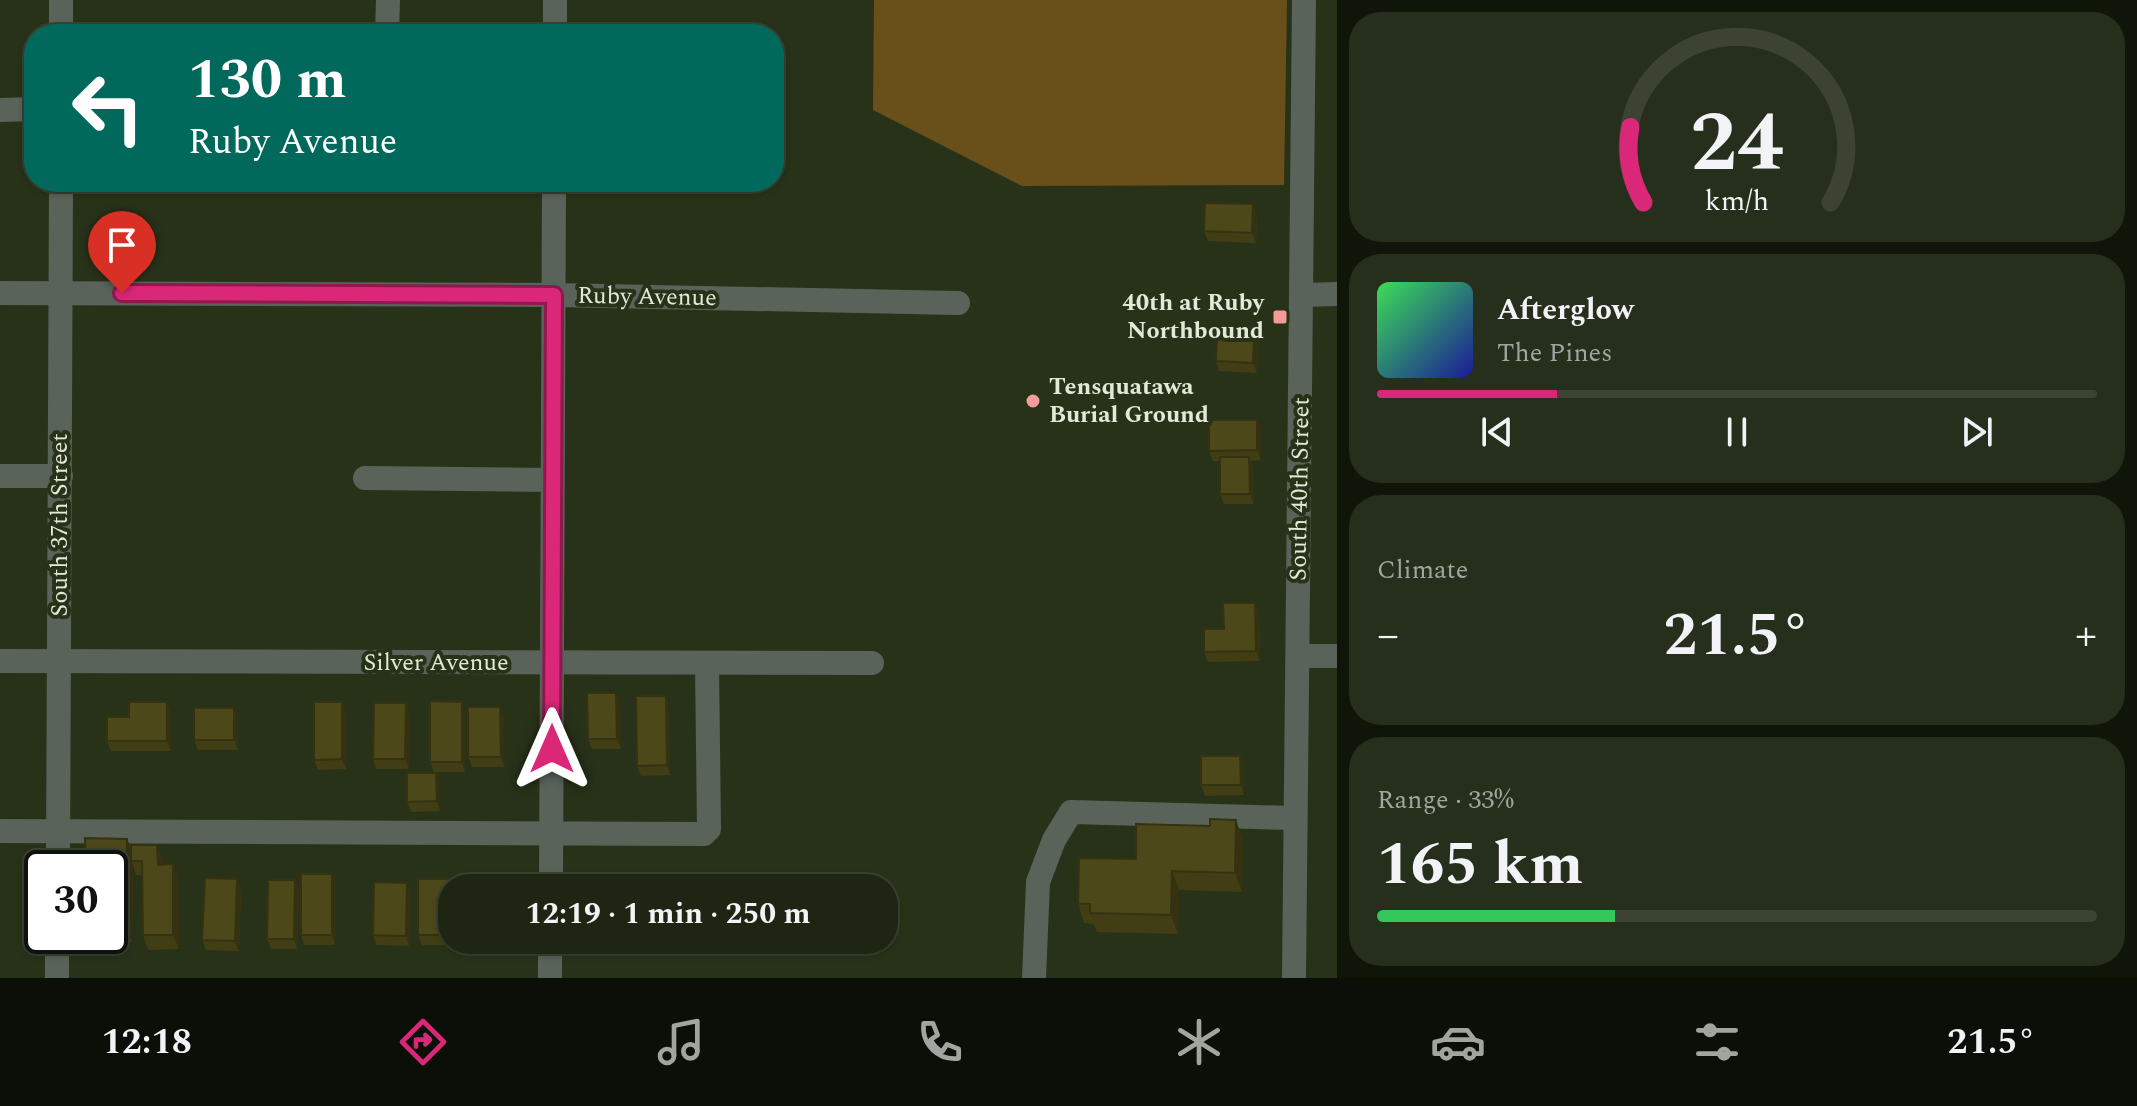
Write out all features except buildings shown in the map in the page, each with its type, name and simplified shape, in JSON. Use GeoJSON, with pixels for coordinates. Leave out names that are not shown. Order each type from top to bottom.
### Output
{"type":"FeatureCollection","features":[{"type":"Feature","properties":{"kind":"street"},"geometry":{"type":"LineString","coordinates":[[61,0],[61,24]]}},
{"type":"Feature","properties":{"kind":"street"},"geometry":{"type":"LineString","coordinates":[[387,24],[388,0]]}},
{"type":"Feature","properties":{"kind":"street"},"geometry":{"type":"LineString","coordinates":[[555,0],[555,24]]}},
{"type":"Feature","properties":{"kind":"street","name":"South 40th Street"},"geometry":{"type":"LineString","coordinates":[[1294,978],[1293,818],[1304,295],[1304,0]]}},
{"type":"Feature","properties":{"kind":"street"},"geometry":{"type":"LineString","coordinates":[[0,110],[24,109]]}},
{"type":"Feature","properties":{"kind":"street","name":"South 37th Street"},"geometry":{"type":"LineString","coordinates":[[58,850],[61,192]]}},
{"type":"Feature","properties":{"kind":"street"},"geometry":{"type":"LineString","coordinates":[[551,874],[554,192]]}},
{"type":"Feature","properties":{"kind":"street","name":"Ruby Avenue"},"geometry":{"type":"LineString","coordinates":[[0,293],[554,295],[958,303]]}},
{"type":"Feature","properties":{"kind":"street"},"geometry":{"type":"LineString","coordinates":[[1304,295],[1337,294]]}},
{"type":"Feature","properties":{"kind":"street"},"geometry":{"type":"LineString","coordinates":[[0,476],[61,476]]}},
{"type":"Feature","properties":{"kind":"street"},"geometry":{"type":"LineString","coordinates":[[365,478],[552,480]]}},
{"type":"Feature","properties":{"kind":"street"},"geometry":{"type":"LineString","coordinates":[[1298,656],[1337,656]]}},
{"type":"Feature","properties":{"kind":"street","name":"Silver Avenue"},"geometry":{"type":"LineString","coordinates":[[0,661],[872,663]]}},
{"type":"Feature","properties":{"kind":"street"},"geometry":{"type":"LineString","coordinates":[[0,831],[551,836],[704,834],[709,829],[707,663]]}},
{"type":"Feature","properties":{"kind":"street"},"geometry":{"type":"LineString","coordinates":[[1034,978],[1038,882],[1054,840],[1071,812],[1293,818]]}},
{"type":"Feature","properties":{"kind":"street"},"geometry":{"type":"LineString","coordinates":[[57,954],[57,978]]}},
{"type":"Feature","properties":{"kind":"street"},"geometry":{"type":"LineString","coordinates":[[550,954],[550,978]]}},
{"type":"Feature","properties":{"kind":"shaded area"},"geometry":{"type":"Polygon","coordinates":[[[874,0],[1287,0],[1284,185],[1022,186],[873,110],[874,0]]]}},
{"type":"Feature","properties":{"kind":"place","name":"40th at Ruby Northbound"},"geometry":{"type":"Point","coordinates":[1280,317]}},
{"type":"Feature","properties":{"kind":"place","name":"Tensquatawa Burial Ground"},"geometry":{"type":"Point","coordinates":[1033,401]}},
{"type":"Feature","properties":{"kind":"route"},"geometry":{"type":"LineString","coordinates":[[122,293],[554,295],[552,749]]}}]}
